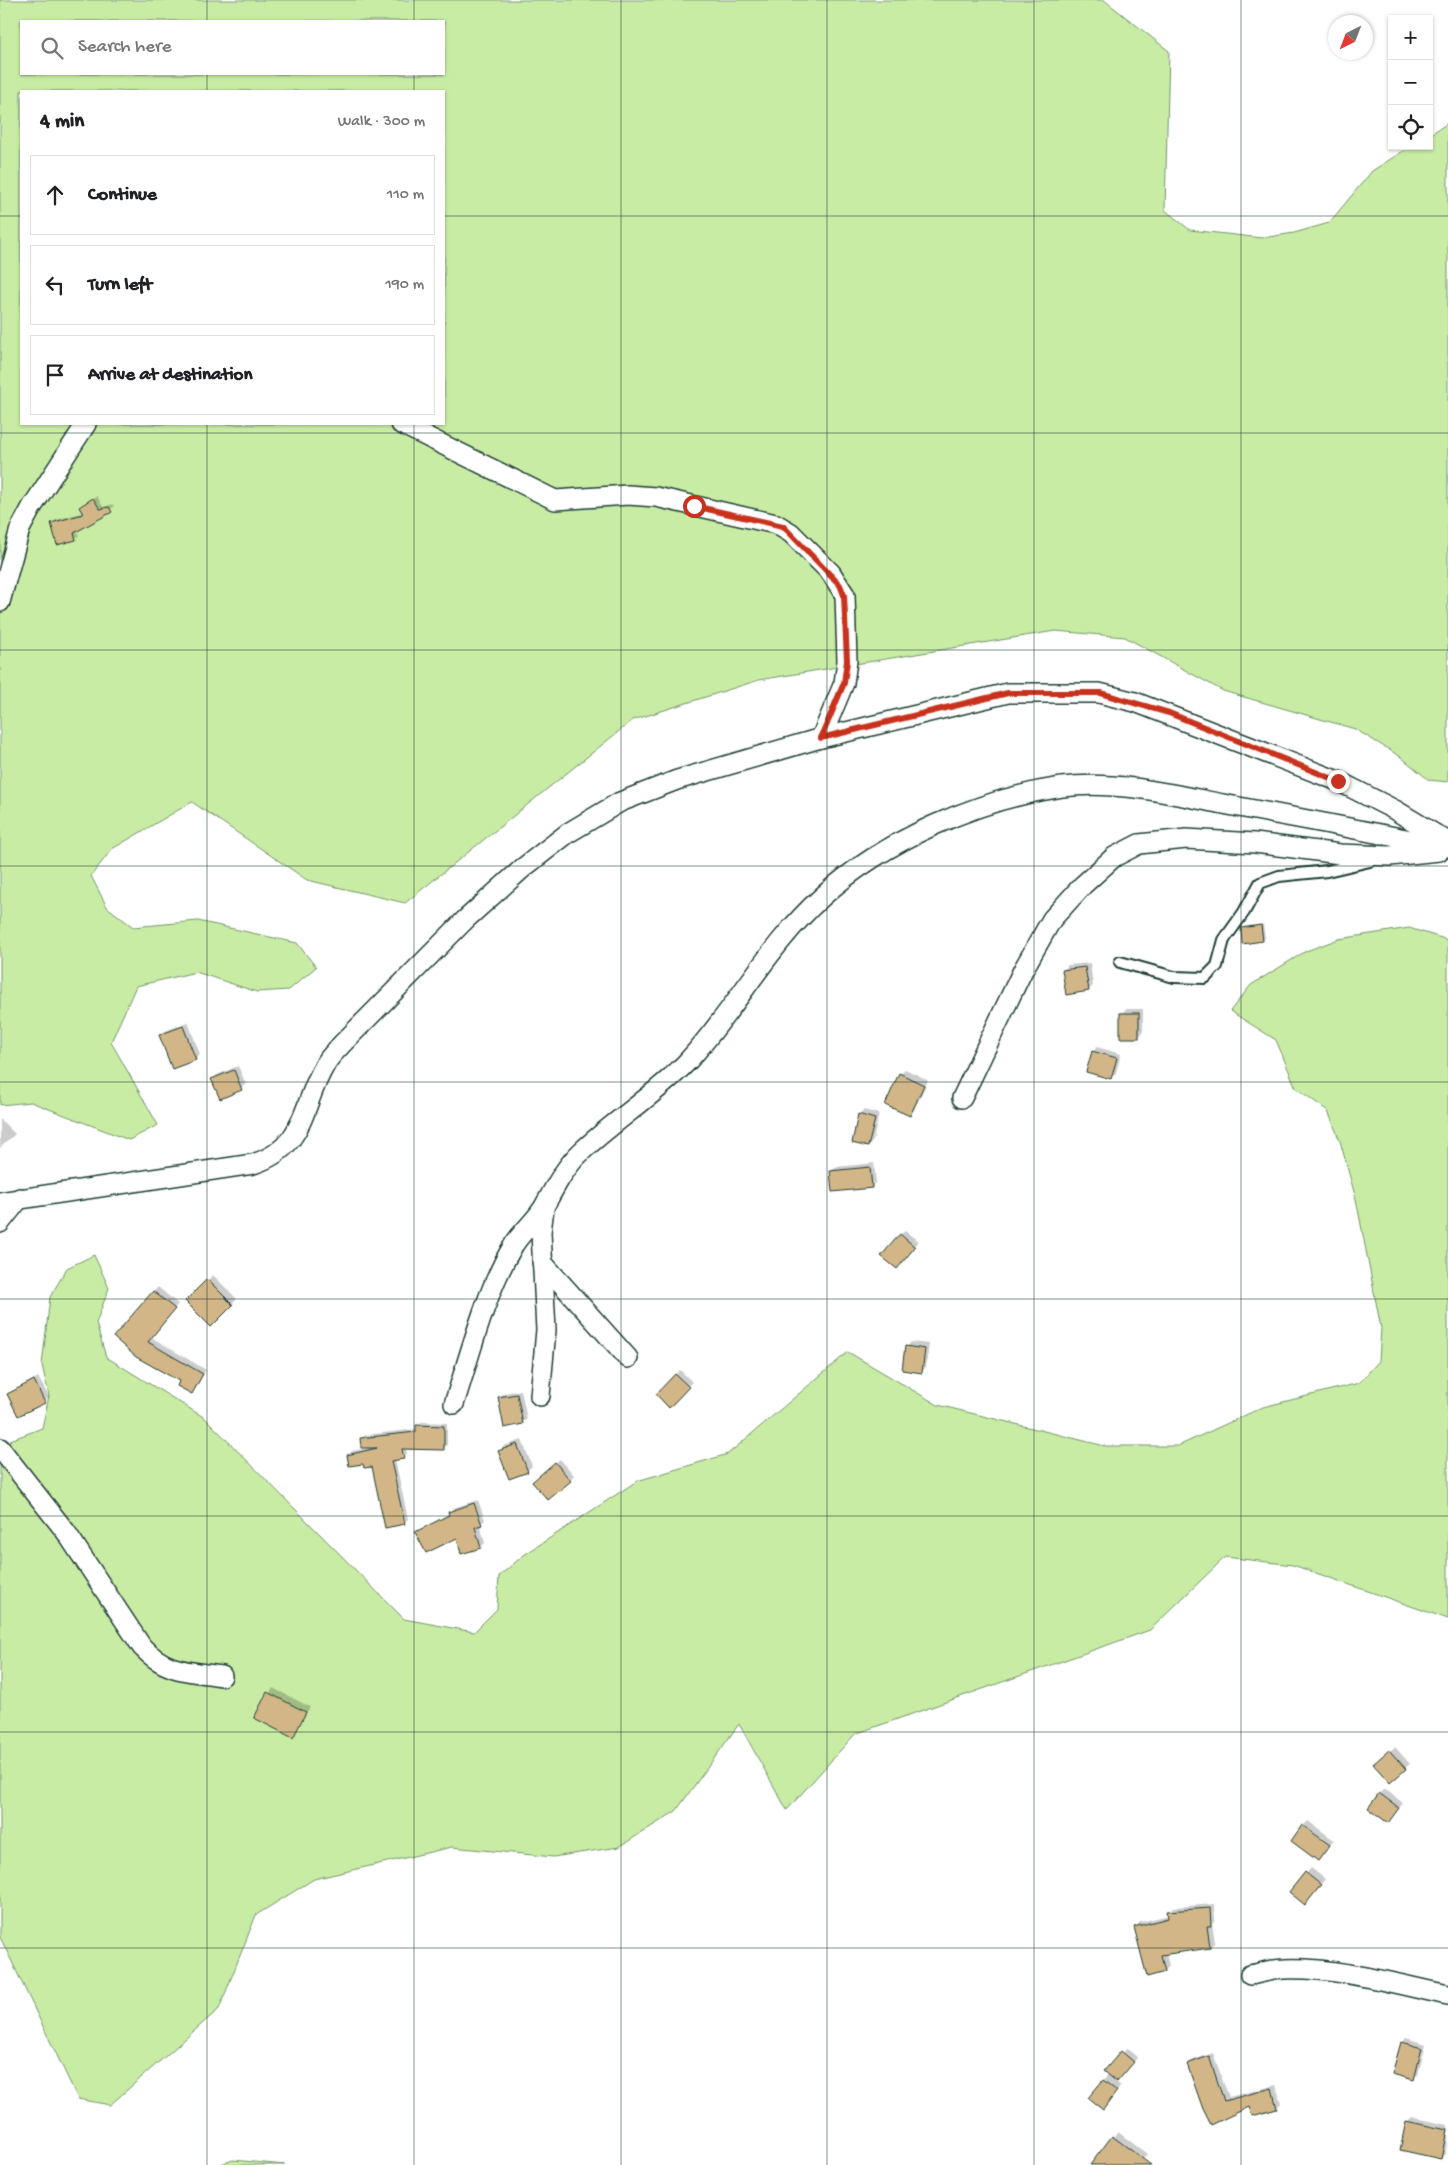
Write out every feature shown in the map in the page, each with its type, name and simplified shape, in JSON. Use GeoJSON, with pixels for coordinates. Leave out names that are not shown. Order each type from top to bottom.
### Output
{"type":"FeatureCollection","features":[{"type":"Feature","properties":{"kind":"street"},"geometry":{"type":"LineString","coordinates":[[0,602],[20,529],[32,507],[85,425]]}},
{"type":"Feature","properties":{"kind":"street"},"geometry":{"type":"LineString","coordinates":[[403,425],[555,500],[628,495],[656,497],[776,524],[791,533],[831,574],[844,595],[847,661],[844,683],[821,738]]}},
{"type":"Feature","properties":{"kind":"street"},"geometry":{"type":"LineString","coordinates":[[0,1202],[252,1164],[269,1158],[281,1150],[304,1118],[325,1064],[342,1044],[466,919],[523,868],[560,839],[620,802],[640,792],[821,738],[1008,693],[1100,693],[1169,713],[1338,781],[1395,810],[1448,842]]}},
{"type":"Feature","properties":{"kind":"street"},"geometry":{"type":"LineString","coordinates":[[454,1404],[481,1323],[512,1247],[544,1208],[556,1183],[581,1152],[654,1093],[687,1061],[788,931],[824,894],[866,862],[919,832],[993,802],[1064,787],[1137,788],[1296,816],[1448,849]]}},
{"type":"Feature","properties":{"kind":"street"},"geometry":{"type":"LineString","coordinates":[[962,1098],[1023,970],[1052,919],[1083,884],[1114,857],[1140,844],[1186,839],[1254,843],[1340,854],[1390,856],[1448,849]]}},
{"type":"Feature","properties":{"kind":"street"},"geometry":{"type":"LineString","coordinates":[[0,1223],[20,1198]]}},
{"type":"Feature","properties":{"kind":"street"},"geometry":{"type":"LineString","coordinates":[[540,1396],[546,1330],[541,1232],[544,1208]]}},
{"type":"Feature","properties":{"kind":"street"},"geometry":{"type":"LineString","coordinates":[[542,1262],[628,1358]]}},
{"type":"Feature","properties":{"kind":"street"},"geometry":{"type":"LineString","coordinates":[[0,1448],[66,1532],[142,1647],[152,1658],[165,1667],[222,1676]]}},
{"type":"Feature","properties":{"kind":"street"},"geometry":{"type":"LineString","coordinates":[[1250,1975],[1283,1969],[1316,1970],[1448,1995]]}},
{"type":"Feature","properties":{"kind":"lane"},"geometry":{"type":"LineString","coordinates":[[1120,962],[1174,976],[1206,978],[1217,966],[1224,940],[1244,912],[1260,884],[1279,876],[1327,871],[1390,856]]}},
{"type":"Feature","properties":{"kind":"green space"},"geometry":{"type":"Polygon","coordinates":[[[0,0],[1104,0],[1169,51],[1165,210],[1190,230],[1262,238],[1294,233],[1329,223],[1372,171],[1405,150],[1433,150],[1433,132],[1448,123],[1448,782],[1429,780],[1401,757],[1355,729],[1223,691],[1125,637],[1055,631],[759,680],[633,720],[405,903],[307,880],[192,802],[112,849],[91,876],[107,907],[133,927],[198,921],[297,943],[316,967],[289,990],[257,992],[196,972],[136,986],[111,1042],[158,1125],[129,1140],[31,1102],[0,1105],[0,0]]]}},
{"type":"Feature","properties":{"kind":"green space"},"geometry":{"type":"Polygon","coordinates":[[[1409,928],[1448,940],[1448,1619],[1293,1565],[1225,1557],[1150,1630],[855,1734],[787,1810],[739,1724],[676,1811],[619,1847],[553,1857],[452,1847],[314,1879],[256,1915],[219,2009],[110,2105],[78,2099],[0,1937],[0,1444],[42,1428],[49,1396],[42,1365],[50,1297],[67,1268],[94,1255],[109,1288],[96,1323],[106,1357],[205,1418],[404,1619],[474,1632],[497,1609],[499,1576],[524,1555],[637,1481],[728,1454],[848,1352],[938,1405],[1105,1446],[1178,1446],[1263,1407],[1359,1383],[1379,1361],[1381,1328],[1356,1199],[1340,1141],[1328,1111],[1296,1088],[1276,1040],[1230,1011],[1251,985],[1306,951],[1339,939],[1409,928]]]}},
{"type":"Feature","properties":{"kind":"green space"},"geometry":{"type":"Polygon","coordinates":[[[233,2160],[285,2165],[218,2165],[233,2160]]]}},
{"type":"Feature","properties":{"kind":"building"},"geometry":{"type":"Polygon","coordinates":[[[93,498],[100,509],[109,507],[112,512],[74,533],[76,540],[57,545],[51,523],[83,514],[79,507],[93,498]]]}},
{"type":"Feature","properties":{"kind":"building"},"geometry":{"type":"Polygon","coordinates":[[[1261,925],[1263,941],[1242,944],[1241,928],[1261,925]]]}},
{"type":"Feature","properties":{"kind":"building"},"geometry":{"type":"Polygon","coordinates":[[[1085,967],[1089,991],[1066,995],[1062,970],[1085,967]]]}},
{"type":"Feature","properties":{"kind":"building"},"geometry":{"type":"Polygon","coordinates":[[[1120,1013],[1139,1013],[1139,1038],[1120,1038],[1120,1013]]]}},
{"type":"Feature","properties":{"kind":"building"},"geometry":{"type":"Polygon","coordinates":[[[183,1026],[196,1060],[172,1069],[159,1035],[183,1026]]]}},
{"type":"Feature","properties":{"kind":"building"},"geometry":{"type":"Polygon","coordinates":[[[1092,1051],[1117,1058],[1111,1079],[1086,1072],[1092,1051]]]}},
{"type":"Feature","properties":{"kind":"building"},"geometry":{"type":"Polygon","coordinates":[[[234,1070],[242,1090],[220,1099],[211,1079],[234,1070]]]}},
{"type":"Feature","properties":{"kind":"building"},"geometry":{"type":"Polygon","coordinates":[[[899,1073],[924,1085],[910,1116],[885,1105],[899,1073]]]}},
{"type":"Feature","properties":{"kind":"building"},"geometry":{"type":"Polygon","coordinates":[[[858,1114],[875,1119],[868,1147],[852,1143],[858,1114]]]}},
{"type":"Feature","properties":{"kind":"building"},"geometry":{"type":"Polygon","coordinates":[[[870,1167],[872,1188],[832,1192],[830,1171],[870,1167]]]}},
{"type":"Feature","properties":{"kind":"building"},"geometry":{"type":"Polygon","coordinates":[[[900,1234],[915,1247],[897,1269],[881,1256],[900,1234]]]}},
{"type":"Feature","properties":{"kind":"building"},"geometry":{"type":"Polygon","coordinates":[[[207,1279],[233,1305],[211,1327],[185,1301],[207,1279]]]}},
{"type":"Feature","properties":{"kind":"building"},"geometry":{"type":"Polygon","coordinates":[[[153,1291],[175,1309],[148,1342],[203,1374],[192,1394],[177,1386],[179,1381],[136,1357],[113,1337],[153,1291]]]}},
{"type":"Feature","properties":{"kind":"building"},"geometry":{"type":"Polygon","coordinates":[[[905,1346],[925,1349],[922,1373],[902,1370],[905,1346]]]}},
{"type":"Feature","properties":{"kind":"building"},"geometry":{"type":"Polygon","coordinates":[[[675,1374],[689,1387],[669,1408],[656,1394],[675,1374]]]}},
{"type":"Feature","properties":{"kind":"building"},"geometry":{"type":"Polygon","coordinates":[[[34,1380],[45,1403],[18,1416],[7,1394],[34,1380]]]}},
{"type":"Feature","properties":{"kind":"building"},"geometry":{"type":"Polygon","coordinates":[[[517,1394],[523,1424],[504,1428],[498,1397],[517,1394]]]}},
{"type":"Feature","properties":{"kind":"building"},"geometry":{"type":"Polygon","coordinates":[[[416,1425],[444,1426],[444,1450],[402,1449],[404,1459],[391,1461],[405,1524],[385,1528],[372,1467],[364,1468],[363,1464],[349,1466],[347,1455],[377,1448],[361,1448],[360,1438],[416,1432],[416,1425]]]}},
{"type":"Feature","properties":{"kind":"building"},"geometry":{"type":"Polygon","coordinates":[[[517,1444],[528,1472],[509,1479],[498,1451],[517,1444]]]}},
{"type":"Feature","properties":{"kind":"building"},"geometry":{"type":"Polygon","coordinates":[[[555,1462],[571,1481],[548,1500],[532,1482],[555,1462]]]}},
{"type":"Feature","properties":{"kind":"building"},"geometry":{"type":"Polygon","coordinates":[[[474,1503],[482,1525],[475,1527],[481,1548],[461,1554],[457,1538],[426,1553],[415,1532],[449,1515],[448,1512],[474,1503]]]}},
{"type":"Feature","properties":{"kind":"building"},"geometry":{"type":"Polygon","coordinates":[[[267,1692],[306,1712],[293,1738],[254,1718],[267,1692]]]}},
{"type":"Feature","properties":{"kind":"building"},"geometry":{"type":"Polygon","coordinates":[[[1389,1750],[1406,1769],[1390,1783],[1373,1764],[1389,1750]]]}},
{"type":"Feature","properties":{"kind":"building"},"geometry":{"type":"Polygon","coordinates":[[[1379,1793],[1399,1808],[1388,1823],[1368,1808],[1379,1793]]]}},
{"type":"Feature","properties":{"kind":"building"},"geometry":{"type":"Polygon","coordinates":[[[1302,1825],[1330,1845],[1318,1861],[1291,1841],[1302,1825]]]}},
{"type":"Feature","properties":{"kind":"building"},"geometry":{"type":"Polygon","coordinates":[[[1305,1872],[1321,1885],[1305,1905],[1289,1892],[1305,1872]]]}},
{"type":"Feature","properties":{"kind":"building"},"geometry":{"type":"Polygon","coordinates":[[[1210,1908],[1211,1926],[1207,1926],[1210,1948],[1161,1955],[1165,1972],[1147,1977],[1134,1927],[1168,1918],[1167,1911],[1210,1908]]]}},
{"type":"Feature","properties":{"kind":"building"},"geometry":{"type":"Polygon","coordinates":[[[1401,2042],[1422,2048],[1414,2080],[1392,2074],[1401,2042]]]}},
{"type":"Feature","properties":{"kind":"building"},"geometry":{"type":"Polygon","coordinates":[[[1121,2051],[1134,2062],[1117,2082],[1104,2071],[1121,2051]]]}},
{"type":"Feature","properties":{"kind":"building"},"geometry":{"type":"Polygon","coordinates":[[[1209,2056],[1224,2101],[1272,2088],[1277,2109],[1252,2116],[1249,2107],[1211,2125],[1203,2109],[1187,2064],[1209,2056]]]}},
{"type":"Feature","properties":{"kind":"building"},"geometry":{"type":"Polygon","coordinates":[[[1103,2080],[1117,2091],[1103,2110],[1088,2098],[1103,2080]]]}},
{"type":"Feature","properties":{"kind":"building"},"geometry":{"type":"Polygon","coordinates":[[[1406,2121],[1447,2130],[1441,2159],[1400,2150],[1406,2121]]]}},
{"type":"Feature","properties":{"kind":"building"},"geometry":{"type":"Polygon","coordinates":[[[1112,2136],[1151,2165],[1090,2165],[1112,2136]]]}},
{"type":"Feature","properties":{"kind":"route"},"geometry":{"type":"LineString","coordinates":[[694,506],[783,526],[840,585],[844,595],[847,661],[844,683],[821,738],[1008,693],[1100,693],[1169,713],[1338,781]]}}]}
